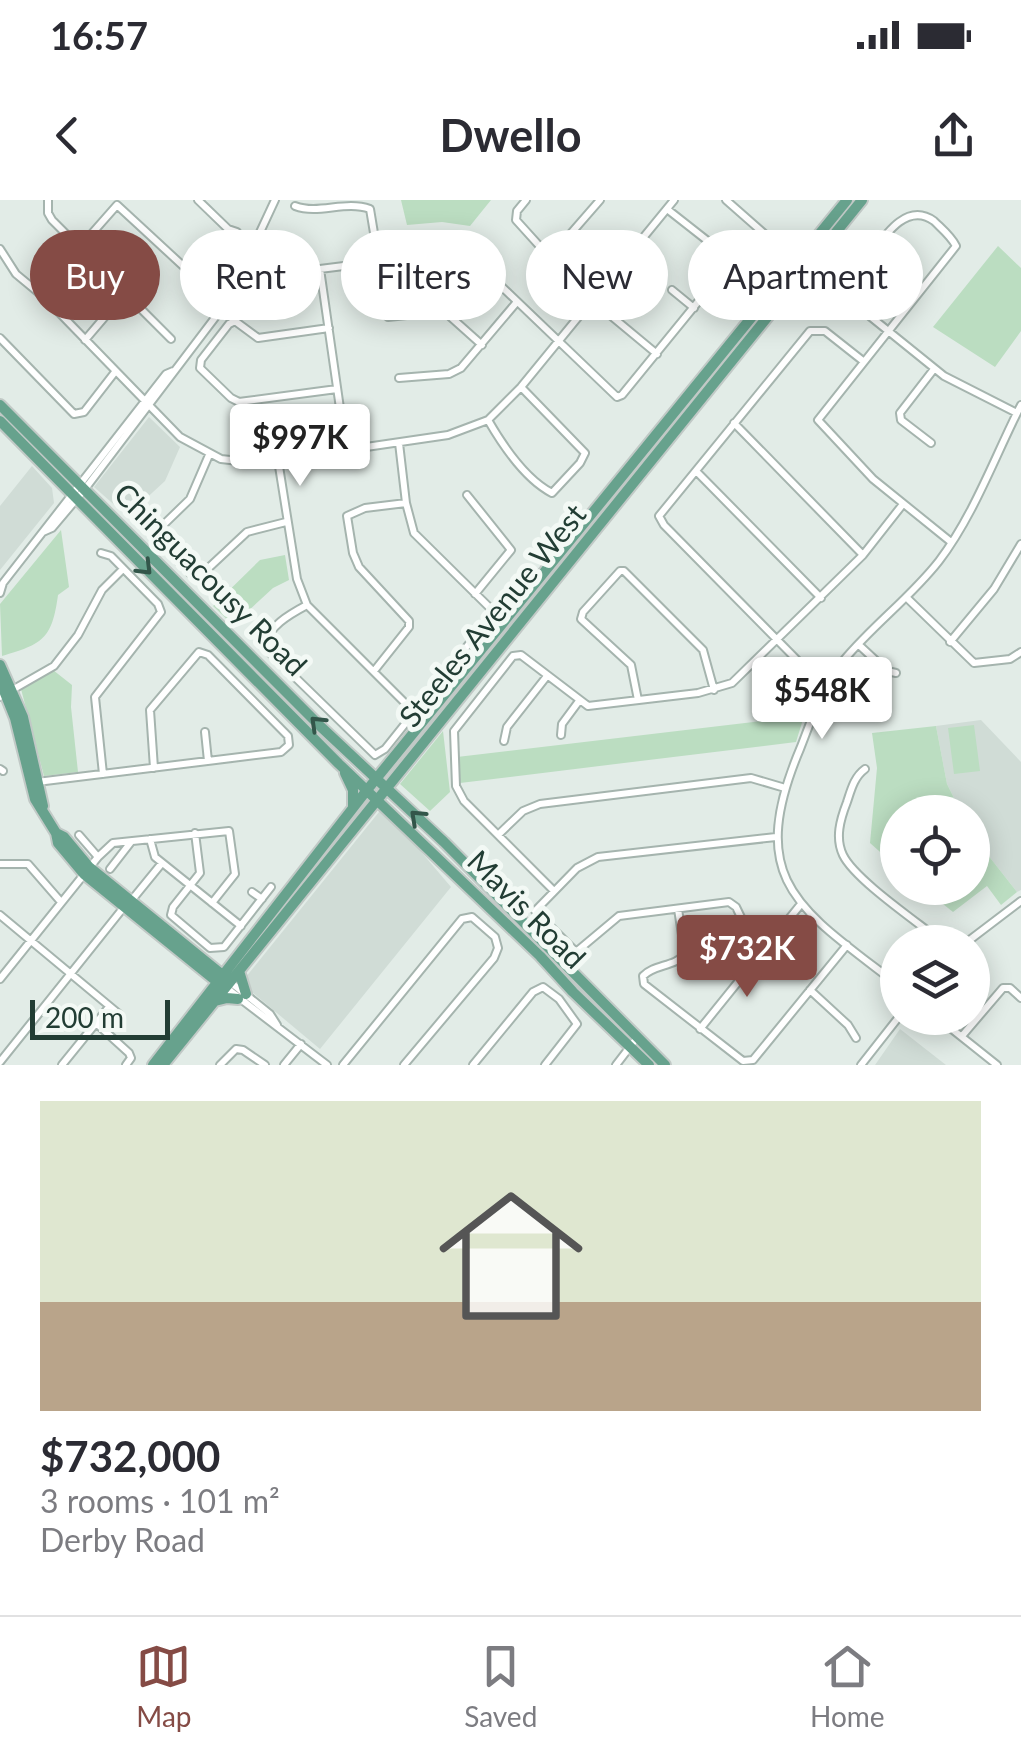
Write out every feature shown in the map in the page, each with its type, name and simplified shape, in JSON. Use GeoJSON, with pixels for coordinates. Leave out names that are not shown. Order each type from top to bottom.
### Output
{"type":"FeatureCollection","features":[{"type":"Feature","properties":{"kind":"main road","name":"Steeles Avenue West"},"geometry":{"type":"LineString","coordinates":[[825,230],[847,200]]}},
{"type":"Feature","properties":{"kind":"main road","name":"Steeles Avenue West"},"geometry":{"type":"LineString","coordinates":[[832,230],[862,200]]}},
{"type":"Feature","properties":{"kind":"main road","name":"Steeles Avenue West"},"geometry":{"type":"LineString","coordinates":[[163,1065],[367,790],[753,320]]}},
{"type":"Feature","properties":{"kind":"main road","name":"Steeles Avenue West"},"geometry":{"type":"LineString","coordinates":[[238,964],[386,788],[755,320]]}},
{"type":"Feature","properties":{"kind":"main road","name":"Chinguacousy Road"},"geometry":{"type":"LineString","coordinates":[[0,406],[367,790]]}},
{"type":"Feature","properties":{"kind":"main road","name":"Chinguacousy Road"},"geometry":{"type":"LineString","coordinates":[[0,421],[78,491],[386,788]]}},
{"type":"Feature","properties":{"kind":"main road"},"geometry":{"type":"LineString","coordinates":[[0,665],[35,782],[35,799],[58,843],[224,982]]}},
{"type":"Feature","properties":{"kind":"main road"},"geometry":{"type":"LineString","coordinates":[[0,681],[6,693]]}},
{"type":"Feature","properties":{"kind":"main road"},"geometry":{"type":"LineString","coordinates":[[339,764],[350,781],[353,808]]}},
{"type":"Feature","properties":{"kind":"main road","name":"Mavis Road"},"geometry":{"type":"LineString","coordinates":[[386,788],[444,842],[649,1065]]}},
{"type":"Feature","properties":{"kind":"main road","name":"Mavis Road"},"geometry":{"type":"LineString","coordinates":[[367,790],[544,952]]}},
{"type":"Feature","properties":{"kind":"main road"},"geometry":{"type":"LineString","coordinates":[[353,829],[376,814],[400,820]]}},
{"type":"Feature","properties":{"kind":"main road"},"geometry":{"type":"LineString","coordinates":[[238,964],[242,996],[210,1000],[205,966],[224,968],[238,964]]}},
{"type":"Feature","properties":{"kind":"main road","name":"Steeles Avenue West"},"geometry":{"type":"LineString","coordinates":[[152,1065],[210,1000]]}},
{"type":"Feature","properties":{"kind":"main road","name":"Mavis Road"},"geometry":{"type":"LineString","coordinates":[[633,1044],[665,1065]]}},
{"type":"Feature","properties":{"kind":"street"},"geometry":{"type":"LineString","coordinates":[[48,200],[48,214],[63,230]]}},
{"type":"Feature","properties":{"kind":"street"},"geometry":{"type":"LineString","coordinates":[[198,200],[231,230]]}},
{"type":"Feature","properties":{"kind":"street"},"geometry":{"type":"LineString","coordinates":[[260,230],[274,200]]}},
{"type":"Feature","properties":{"kind":"street"},"geometry":{"type":"LineString","coordinates":[[526,200],[516,220],[544,251],[553,254],[600,200]]}},
{"type":"Feature","properties":{"kind":"street"},"geometry":{"type":"LineString","coordinates":[[650,230],[674,200]]}},
{"type":"Feature","properties":{"kind":"street"},"geometry":{"type":"LineString","coordinates":[[726,200],[764,230]]}},
{"type":"Feature","properties":{"kind":"street"},"geometry":{"type":"LineString","coordinates":[[94,230],[117,205],[144,230]]}},
{"type":"Feature","properties":{"kind":"street"},"geometry":{"type":"LineString","coordinates":[[295,206],[305,210],[342,205],[370,208],[374,230]]}},
{"type":"Feature","properties":{"kind":"street"},"geometry":{"type":"LineString","coordinates":[[667,209],[694,230]]}},
{"type":"Feature","properties":{"kind":"street"},"geometry":{"type":"LineString","coordinates":[[890,230],[910,212],[928,216],[955,242],[952,254],[923,289]]}},
{"type":"Feature","properties":{"kind":"street"},"geometry":{"type":"LineString","coordinates":[[160,245],[180,263]]}},
{"type":"Feature","properties":{"kind":"street"},"geometry":{"type":"LineString","coordinates":[[0,249],[16,274],[180,437],[209,455],[238,463],[448,435],[488,420],[521,388],[575,320]]}},
{"type":"Feature","properties":{"kind":"street"},"geometry":{"type":"LineString","coordinates":[[321,276],[346,450]]}},
{"type":"Feature","properties":{"kind":"street"},"geometry":{"type":"LineString","coordinates":[[672,290],[688,303]]}},
{"type":"Feature","properties":{"kind":"street"},"geometry":{"type":"LineString","coordinates":[[506,292],[616,397],[622,395],[688,315]]}},
{"type":"Feature","properties":{"kind":"street"},"geometry":{"type":"LineString","coordinates":[[399,378],[449,374],[461,368],[516,302]]}},
{"type":"Feature","properties":{"kind":"street"},"geometry":{"type":"LineString","coordinates":[[85,340],[102,320]]}},
{"type":"Feature","properties":{"kind":"street"},"geometry":{"type":"LineString","coordinates":[[153,320],[172,339]]}},
{"type":"Feature","properties":{"kind":"street"},"geometry":{"type":"LineString","coordinates":[[0,593],[1,583],[43,532],[52,528],[148,404],[166,374],[174,370],[212,320]]}},
{"type":"Feature","properties":{"kind":"street"},"geometry":{"type":"LineString","coordinates":[[454,320],[482,344]]}},
{"type":"Feature","properties":{"kind":"street"},"geometry":{"type":"LineString","coordinates":[[616,320],[657,354]]}},
{"type":"Feature","properties":{"kind":"street"},"geometry":{"type":"LineString","coordinates":[[874,320],[959,386],[1020,411],[951,542],[906,597],[840,664],[785,788],[777,818],[776,837],[787,881],[801,904],[880,971]]}},
{"type":"Feature","properties":{"kind":"street"},"geometry":{"type":"LineString","coordinates":[[897,320],[818,420],[873,479],[951,542]]}},
{"type":"Feature","properties":{"kind":"street"},"geometry":{"type":"LineString","coordinates":[[329,328],[258,338],[235,322],[201,360],[200,368],[230,398],[240,402],[337,389]]}},
{"type":"Feature","properties":{"kind":"street"},"geometry":{"type":"LineString","coordinates":[[829,683],[808,670],[777,641],[660,520],[666,506],[810,330],[825,331],[863,361]]}},
{"type":"Feature","properties":{"kind":"street"},"geometry":{"type":"LineString","coordinates":[[0,338],[74,414],[84,412],[116,372]]}},
{"type":"Feature","properties":{"kind":"street"},"geometry":{"type":"LineString","coordinates":[[931,443],[901,420],[900,413],[934,370]]}},
{"type":"Feature","properties":{"kind":"street"},"geometry":{"type":"LineString","coordinates":[[488,420],[502,444],[541,485],[552,493],[560,487],[585,453],[521,388]]}},
{"type":"Feature","properties":{"kind":"street"},"geometry":{"type":"LineString","coordinates":[[734,424],[863,556]]}},
{"type":"Feature","properties":{"kind":"street"},"geometry":{"type":"LineString","coordinates":[[308,605],[290,614],[266,637],[264,647],[375,756],[415,713],[492,615],[490,608],[414,533],[399,443]]}},
{"type":"Feature","properties":{"kind":"street"},"geometry":{"type":"LineString","coordinates":[[209,455],[190,499],[156,532],[159,542],[193,576],[202,575],[246,532],[286,522]]}},
{"type":"Feature","properties":{"kind":"street"},"geometry":{"type":"LineString","coordinates":[[278,460],[298,586],[308,605],[415,713]]}},
{"type":"Feature","properties":{"kind":"street"},"geometry":{"type":"LineString","coordinates":[[696,471],[821,598]]}},
{"type":"Feature","properties":{"kind":"street"},"geometry":{"type":"LineString","coordinates":[[467,495],[511,550],[475,594]]}},
{"type":"Feature","properties":{"kind":"street"},"geometry":{"type":"LineString","coordinates":[[374,671],[409,621],[360,567],[353,553],[347,516],[365,508],[406,502]]}},
{"type":"Feature","properties":{"kind":"street"},"geometry":{"type":"LineString","coordinates":[[554,891],[458,792],[454,731],[513,656],[521,655],[588,706],[714,690],[742,675],[821,598],[863,556],[903,504]]}},
{"type":"Feature","properties":{"kind":"street"},"geometry":{"type":"LineString","coordinates":[[950,642],[994,590],[1021,544]]}},
{"type":"Feature","properties":{"kind":"street"},"geometry":{"type":"LineString","coordinates":[[100,553],[111,556],[158,604],[161,612],[95,697],[103,774]]}},
{"type":"Feature","properties":{"kind":"street"},"geometry":{"type":"LineString","coordinates":[[6,693],[54,666],[78,635],[102,590],[123,569]]}},
{"type":"Feature","properties":{"kind":"street"},"geometry":{"type":"LineString","coordinates":[[638,700],[631,665],[581,619],[620,570],[702,650],[714,690]]}},
{"type":"Feature","properties":{"kind":"street"},"geometry":{"type":"LineString","coordinates":[[906,597],[974,663],[1010,659],[1021,652]]}},
{"type":"Feature","properties":{"kind":"street"},"geometry":{"type":"LineString","coordinates":[[859,645],[887,671],[896,674]]}},
{"type":"Feature","properties":{"kind":"street"},"geometry":{"type":"LineString","coordinates":[[35,782],[154,768],[281,752],[289,740],[202,652],[196,654],[150,710],[154,768]]}},
{"type":"Feature","properties":{"kind":"street"},"geometry":{"type":"LineString","coordinates":[[504,741],[506,728],[547,676]]}},
{"type":"Feature","properties":{"kind":"street"},"geometry":{"type":"LineString","coordinates":[[561,735],[562,724],[578,701]]}},
{"type":"Feature","properties":{"kind":"street"},"geometry":{"type":"LineString","coordinates":[[205,732],[208,761]]}},
{"type":"Feature","properties":{"kind":"street"},"geometry":{"type":"LineString","coordinates":[[865,769],[856,779],[841,817],[844,856],[860,876],[921,925]]}},
{"type":"Feature","properties":{"kind":"street"},"geometry":{"type":"LineString","coordinates":[[498,835],[523,811],[540,804],[752,778],[785,788]]}},
{"type":"Feature","properties":{"kind":"street"},"geometry":{"type":"LineString","coordinates":[[0,979],[113,843],[224,830],[232,836],[235,874],[212,903]]}},
{"type":"Feature","properties":{"kind":"street"},"geometry":{"type":"LineString","coordinates":[[195,833],[200,872],[171,915],[197,939],[210,948],[222,948],[272,887]]}},
{"type":"Feature","properties":{"kind":"street"},"geometry":{"type":"LineString","coordinates":[[79,834],[98,857]]}},
{"type":"Feature","properties":{"kind":"street"},"geometry":{"type":"LineString","coordinates":[[766,948],[746,930],[733,904],[618,916],[573,952],[535,911],[578,868],[598,857],[776,837]]}},
{"type":"Feature","properties":{"kind":"street"},"geometry":{"type":"LineString","coordinates":[[150,839],[152,854],[241,926]]}},
{"type":"Feature","properties":{"kind":"street"},"geometry":{"type":"LineString","coordinates":[[110,869],[132,841]]}},
{"type":"Feature","properties":{"kind":"street"},"geometry":{"type":"LineString","coordinates":[[0,1062],[162,863]]}},
{"type":"Feature","properties":{"kind":"street"},"geometry":{"type":"LineString","coordinates":[[0,864],[28,864],[61,902]]}},
{"type":"Feature","properties":{"kind":"street"},"geometry":{"type":"LineString","coordinates":[[252,892],[262,899]]}},
{"type":"Feature","properties":{"kind":"street"},"geometry":{"type":"LineString","coordinates":[[700,1029],[801,904]]}},
{"type":"Feature","properties":{"kind":"street"},"geometry":{"type":"LineString","coordinates":[[990,926],[1020,904]]}},
{"type":"Feature","properties":{"kind":"street"},"geometry":{"type":"LineString","coordinates":[[678,909],[686,954],[648,971],[643,980],[646,988],[743,1062],[754,1060],[847,945]]}},
{"type":"Feature","properties":{"kind":"street"},"geometry":{"type":"LineString","coordinates":[[0,915],[119,1014]]}},
{"type":"Feature","properties":{"kind":"street"},"geometry":{"type":"LineString","coordinates":[[343,1065],[462,919],[472,917],[495,937],[498,948],[494,958],[404,1065]]}},
{"type":"Feature","properties":{"kind":"street"},"geometry":{"type":"LineString","coordinates":[[224,982],[270,1014],[278,1026],[326,1065]]}},
{"type":"Feature","properties":{"kind":"street"},"geometry":{"type":"LineString","coordinates":[[473,1065],[533,992],[542,987],[577,1021],[545,1065]]}},
{"type":"Feature","properties":{"kind":"street"},"geometry":{"type":"LineString","coordinates":[[997,1065],[962,1036],[1003,988],[1010,988],[1021,998]]}},
{"type":"Feature","properties":{"kind":"street"},"geometry":{"type":"LineString","coordinates":[[810,990],[848,1025],[856,1038]]}},
{"type":"Feature","properties":{"kind":"street"},"geometry":{"type":"LineString","coordinates":[[62,1065],[108,1007]]}},
{"type":"Feature","properties":{"kind":"street"},"geometry":{"type":"LineString","coordinates":[[96,1022],[128,1053],[131,1058],[126,1065]]}},
{"type":"Feature","properties":{"kind":"street"},"geometry":{"type":"LineString","coordinates":[[861,1065],[885,1035]]}},
{"type":"Feature","properties":{"kind":"street"},"geometry":{"type":"LineString","coordinates":[[284,1065],[301,1044]]}},
{"type":"Feature","properties":{"kind":"street"},"geometry":{"type":"LineString","coordinates":[[616,1065],[633,1044]]}},
{"type":"Feature","properties":{"kind":"street"},"geometry":{"type":"LineString","coordinates":[[220,1065],[236,1049],[265,1065]]}},
{"type":"Feature","properties":{"kind":"shaded area"},"geometry":{"type":"Polygon","coordinates":[[[149,417],[180,447],[165,481],[127,516],[94,487],[149,417]]]}},
{"type":"Feature","properties":{"kind":"shaded area"},"geometry":{"type":"Polygon","coordinates":[[[32,466],[52,488],[54,503],[0,570],[0,506],[32,466]]]}},
{"type":"Feature","properties":{"kind":"shaded area"},"geometry":{"type":"Polygon","coordinates":[[[981,720],[1021,762],[1021,890],[1017,892],[990,858],[990,795],[952,795],[936,726],[981,720]]]}},
{"type":"Feature","properties":{"kind":"shaded area"},"geometry":{"type":"Polygon","coordinates":[[[379,812],[388,813],[451,887],[320,1049],[241,983],[379,812]]]}},
{"type":"Feature","properties":{"kind":"shaded area"},"geometry":{"type":"Polygon","coordinates":[[[896,1035],[908,1035],[946,1065],[875,1065],[896,1035]]]}},
{"type":"Feature","properties":{"kind":"green space"},"geometry":{"type":"Polygon","coordinates":[[[401,200],[491,200],[470,226],[442,222],[407,225],[401,200]]]}},
{"type":"Feature","properties":{"kind":"green space"},"geometry":{"type":"Polygon","coordinates":[[[998,246],[1021,268],[1021,331],[995,367],[933,327],[998,246]]]}},
{"type":"Feature","properties":{"kind":"green space"},"geometry":{"type":"Polygon","coordinates":[[[61,530],[69,587],[58,595],[43,638],[2,656],[0,604],[61,530]]]}},
{"type":"Feature","properties":{"kind":"green space"},"geometry":{"type":"Polygon","coordinates":[[[285,555],[289,580],[273,588],[233,625],[213,606],[260,560],[285,555]]]}},
{"type":"Feature","properties":{"kind":"green space"},"geometry":{"type":"Polygon","coordinates":[[[53,670],[72,685],[78,772],[44,776],[21,689],[53,670]]]}},
{"type":"Feature","properties":{"kind":"green space"},"geometry":{"type":"Polygon","coordinates":[[[804,716],[796,742],[460,783],[457,757],[804,716]]]}},
{"type":"Feature","properties":{"kind":"green space"},"geometry":{"type":"Polygon","coordinates":[[[974,725],[980,771],[954,774],[948,728],[974,725]]]}},
{"type":"Feature","properties":{"kind":"green space"},"geometry":{"type":"Polygon","coordinates":[[[936,726],[952,795],[880,795],[880,852],[870,843],[877,768],[872,733],[936,726]]]}},
{"type":"Feature","properties":{"kind":"green space"},"geometry":{"type":"Polygon","coordinates":[[[443,731],[450,792],[430,811],[400,784],[443,731]]]}},
{"type":"Feature","properties":{"kind":"green space"},"geometry":{"type":"Polygon","coordinates":[[[990,858],[1017,892],[1001,905],[990,890],[990,858]]]}},
{"type":"Feature","properties":{"kind":"green space"},"geometry":{"type":"Polygon","coordinates":[[[944,905],[962,905],[953,912],[944,905]]]}}]}
